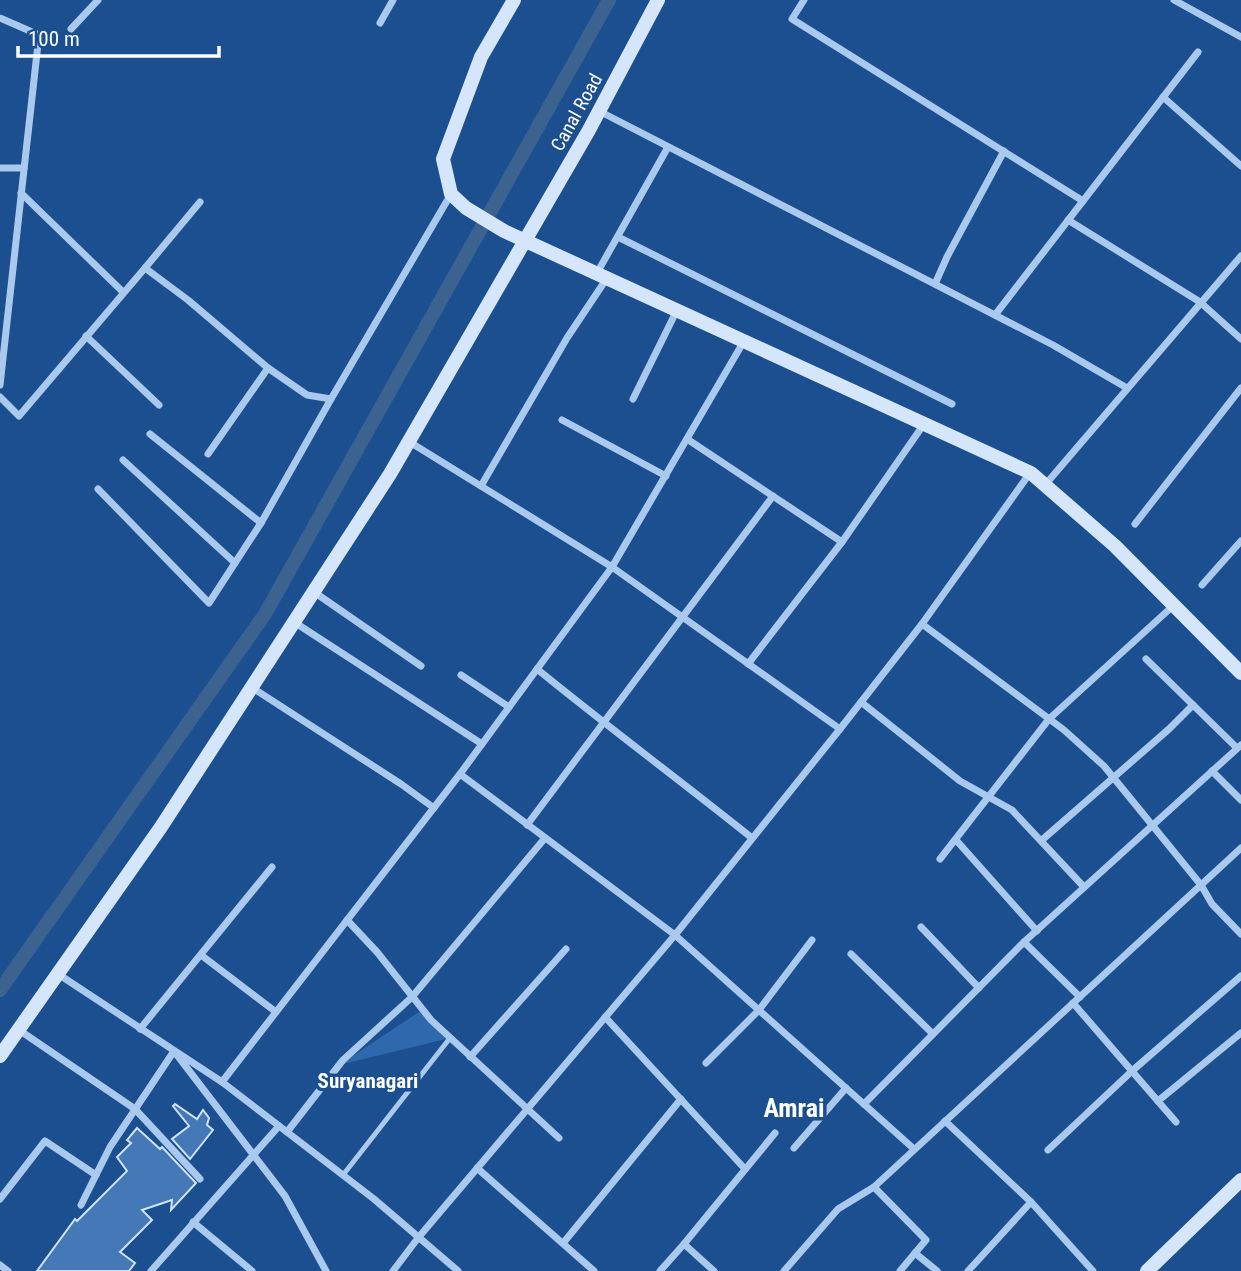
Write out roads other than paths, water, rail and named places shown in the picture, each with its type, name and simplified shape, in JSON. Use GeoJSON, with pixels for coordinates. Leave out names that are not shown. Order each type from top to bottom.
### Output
{"type":"FeatureCollection","features":[{"type":"Feature","properties":{"kind":"street"},"geometry":{"type":"LineString","coordinates":[[71,29],[98,0]]}},
{"type":"Feature","properties":{"kind":"street"},"geometry":{"type":"LineString","coordinates":[[380,23],[393,0]]}},
{"type":"Feature","properties":{"kind":"street"},"geometry":{"type":"LineString","coordinates":[[514,0],[481,57],[443,159],[451,194],[466,208],[504,232],[1031,472],[1115,546],[1241,673]]}},
{"type":"Feature","properties":{"kind":"street","name":"Canal Road"},"geometry":{"type":"LineString","coordinates":[[0,1056],[161,827],[390,474],[599,111],[658,0]]}},
{"type":"Feature","properties":{"kind":"street"},"geometry":{"type":"LineString","coordinates":[[804,0],[792,19],[1083,201]]}},
{"type":"Feature","properties":{"kind":"street"},"geometry":{"type":"LineString","coordinates":[[1174,0],[1241,37]]}},
{"type":"Feature","properties":{"kind":"street"},"geometry":{"type":"LineString","coordinates":[[0,18],[39,35],[0,385]]}},
{"type":"Feature","properties":{"kind":"street"},"geometry":{"type":"LineString","coordinates":[[995,315],[1198,51]]}},
{"type":"Feature","properties":{"kind":"street"},"geometry":{"type":"LineString","coordinates":[[1163,97],[1241,166]]}},
{"type":"Feature","properties":{"kind":"street"},"geometry":{"type":"LineString","coordinates":[[599,111],[1054,345],[1127,388]]}},
{"type":"Feature","properties":{"kind":"street"},"geometry":{"type":"LineString","coordinates":[[481,486],[602,275],[618,237],[668,147]]}},
{"type":"Feature","properties":{"kind":"street"},"geometry":{"type":"LineString","coordinates":[[935,284],[1004,151]]}},
{"type":"Feature","properties":{"kind":"street"},"geometry":{"type":"LineString","coordinates":[[0,168],[24,168]]}},
{"type":"Feature","properties":{"kind":"street"},"geometry":{"type":"LineString","coordinates":[[21,193],[123,292]]}},
{"type":"Feature","properties":{"kind":"street"},"geometry":{"type":"LineString","coordinates":[[99,489],[209,603],[261,523],[451,194]]}},
{"type":"Feature","properties":{"kind":"street"},"geometry":{"type":"LineString","coordinates":[[0,397],[19,416],[200,202]]}},
{"type":"Feature","properties":{"kind":"street"},"geometry":{"type":"LineString","coordinates":[[1068,220],[1200,302],[1241,339]]}},
{"type":"Feature","properties":{"kind":"street"},"geometry":{"type":"LineString","coordinates":[[618,237],[952,404]]}},
{"type":"Feature","properties":{"kind":"street"},"geometry":{"type":"LineString","coordinates":[[1045,485],[1241,256]]}},
{"type":"Feature","properties":{"kind":"street"},"geometry":{"type":"LineString","coordinates":[[145,268],[188,300],[268,368],[307,395],[331,398]]}},
{"type":"Feature","properties":{"kind":"street"},"geometry":{"type":"LineString","coordinates":[[634,399],[677,310]]}},
{"type":"Feature","properties":{"kind":"street"},"geometry":{"type":"LineString","coordinates":[[86,337],[159,405]]}},
{"type":"Feature","properties":{"kind":"street"},"geometry":{"type":"LineString","coordinates":[[222,1082],[460,774],[612,567],[744,341]]}},
{"type":"Feature","properties":{"kind":"street"},"geometry":{"type":"LineString","coordinates":[[208,454],[268,368]]}},
{"type":"Feature","properties":{"kind":"street"},"geometry":{"type":"LineString","coordinates":[[1135,524],[1241,387]]}},
{"type":"Feature","properties":{"kind":"street"},"geometry":{"type":"LineString","coordinates":[[562,420],[666,476]]}},
{"type":"Feature","properties":{"kind":"street"},"geometry":{"type":"LineString","coordinates":[[748,664],[842,542],[925,424]]}},
{"type":"Feature","properties":{"kind":"street"},"geometry":{"type":"LineString","coordinates":[[150,433],[261,523]]}},
{"type":"Feature","properties":{"kind":"street"},"geometry":{"type":"LineString","coordinates":[[687,439],[842,542]]}},
{"type":"Feature","properties":{"kind":"street"},"geometry":{"type":"LineString","coordinates":[[408,440],[612,567],[840,729]]}},
{"type":"Feature","properties":{"kind":"street"},"geometry":{"type":"LineString","coordinates":[[123,460],[235,563]]}},
{"type":"Feature","properties":{"kind":"street"},"geometry":{"type":"LineString","coordinates":[[393,1271],[675,935],[840,729],[922,624],[1031,472]]}},
{"type":"Feature","properties":{"kind":"street"},"geometry":{"type":"LineString","coordinates":[[527,825],[773,496]]}},
{"type":"Feature","properties":{"kind":"street"},"geometry":{"type":"LineString","coordinates":[[1202,585],[1241,541]]}},
{"type":"Feature","properties":{"kind":"street"},"geometry":{"type":"LineString","coordinates":[[314,592],[421,666]]}},
{"type":"Feature","properties":{"kind":"street"},"geometry":{"type":"LineString","coordinates":[[940,859],[1049,719],[1174,606]]}},
{"type":"Feature","properties":{"kind":"street"},"geometry":{"type":"LineString","coordinates":[[294,622],[482,744]]}},
{"type":"Feature","properties":{"kind":"street"},"geometry":{"type":"LineString","coordinates":[[922,624],[1049,719],[1104,766],[1201,885],[1212,904],[1241,934]]}},
{"type":"Feature","properties":{"kind":"street"},"geometry":{"type":"LineString","coordinates":[[864,1104],[1024,942],[1239,746],[1146,659]]}},
{"type":"Feature","properties":{"kind":"street"},"geometry":{"type":"LineString","coordinates":[[537,669],[752,838]]}},
{"type":"Feature","properties":{"kind":"street"},"geometry":{"type":"LineString","coordinates":[[461,675],[509,707]]}},
{"type":"Feature","properties":{"kind":"street"},"geometry":{"type":"LineString","coordinates":[[251,687],[401,784],[433,808]]}},
{"type":"Feature","properties":{"kind":"street"},"geometry":{"type":"LineString","coordinates":[[861,702],[960,781],[1012,810],[1084,887]]}},
{"type":"Feature","properties":{"kind":"street"},"geometry":{"type":"LineString","coordinates":[[1042,840],[1194,705]]}},
{"type":"Feature","properties":{"kind":"street"},"geometry":{"type":"LineString","coordinates":[[1212,771],[1241,800]]}},
{"type":"Feature","properties":{"kind":"street"},"geometry":{"type":"LineString","coordinates":[[460,774],[675,935],[914,1149]]}},
{"type":"Feature","properties":{"kind":"street"},"geometry":{"type":"LineString","coordinates":[[287,1132],[343,1060],[412,997],[545,838]]}},
{"type":"Feature","properties":{"kind":"street"},"geometry":{"type":"LineString","coordinates":[[956,840],[1037,931]]}},
{"type":"Feature","properties":{"kind":"street"},"geometry":{"type":"LineString","coordinates":[[785,1271],[838,1209],[874,1187],[1241,848]]}},
{"type":"Feature","properties":{"kind":"street"},"geometry":{"type":"LineString","coordinates":[[140,1029],[272,867]]}},
{"type":"Feature","properties":{"kind":"street"},"geometry":{"type":"LineString","coordinates":[[347,920],[377,952],[431,1020],[559,1138]]}},
{"type":"Feature","properties":{"kind":"street"},"geometry":{"type":"LineString","coordinates":[[921,927],[979,988]]}},
{"type":"Feature","properties":{"kind":"street"},"geometry":{"type":"LineString","coordinates":[[706,1063],[759,1010],[812,940]]}},
{"type":"Feature","properties":{"kind":"street"},"geometry":{"type":"LineString","coordinates":[[1024,942],[1080,997]]}},
{"type":"Feature","properties":{"kind":"street"},"geometry":{"type":"LineString","coordinates":[[470,1056],[566,948]]}},
{"type":"Feature","properties":{"kind":"street"},"geometry":{"type":"LineString","coordinates":[[851,954],[933,1034]]}},
{"type":"Feature","properties":{"kind":"street"},"geometry":{"type":"LineString","coordinates":[[201,955],[276,1012]]}},
{"type":"Feature","properties":{"kind":"street"},"geometry":{"type":"LineString","coordinates":[[58,974],[222,1082],[343,1175],[458,1271]]}},
{"type":"Feature","properties":{"kind":"street"},"geometry":{"type":"LineString","coordinates":[[1048,1150],[1132,1071],[1241,976]]}},
{"type":"Feature","properties":{"kind":"street"},"geometry":{"type":"LineString","coordinates":[[1073,1003],[1176,1122]]}},
{"type":"Feature","properties":{"kind":"street"},"geometry":{"type":"LineString","coordinates":[[605,1017],[745,1169]]}},
{"type":"Feature","properties":{"kind":"street"},"geometry":{"type":"LineString","coordinates":[[19,1030],[135,1109],[200,1179]]}},
{"type":"Feature","properties":{"kind":"street"},"geometry":{"type":"LineString","coordinates":[[1158,1101],[1241,1033]]}},
{"type":"Feature","properties":{"kind":"street"},"geometry":{"type":"LineString","coordinates":[[81,1205],[110,1147],[174,1051]]}},
{"type":"Feature","properties":{"kind":"street"},"geometry":{"type":"LineString","coordinates":[[174,1051],[285,1196],[326,1271]]}},
{"type":"Feature","properties":{"kind":"street"},"geometry":{"type":"LineString","coordinates":[[794,1148],[846,1088]]}},
{"type":"Feature","properties":{"kind":"street"},"geometry":{"type":"LineString","coordinates":[[564,1242],[681,1099]]}},
{"type":"Feature","properties":{"kind":"street"},"geometry":{"type":"LineString","coordinates":[[945,1121],[1031,1202],[1093,1271]]}},
{"type":"Feature","properties":{"kind":"street"},"geometry":{"type":"LineString","coordinates":[[151,1271],[279,1126]]}},
{"type":"Feature","properties":{"kind":"street"},"geometry":{"type":"LineString","coordinates":[[660,1271],[775,1133]]}},
{"type":"Feature","properties":{"kind":"street"},"geometry":{"type":"LineString","coordinates":[[0,1199],[45,1141],[96,1175]]}},
{"type":"Feature","properties":{"kind":"street"},"geometry":{"type":"LineString","coordinates":[[477,1168],[594,1271]]}},
{"type":"Feature","properties":{"kind":"street"},"geometry":{"type":"LineString","coordinates":[[1147,1271],[1241,1180]]}},
{"type":"Feature","properties":{"kind":"street"},"geometry":{"type":"LineString","coordinates":[[874,1187],[926,1240],[900,1271]]}},
{"type":"Feature","properties":{"kind":"street"},"geometry":{"type":"LineString","coordinates":[[968,1271],[1031,1202]]}},
{"type":"Feature","properties":{"kind":"street"},"geometry":{"type":"LineString","coordinates":[[193,1222],[252,1271]]}},
{"type":"Feature","properties":{"kind":"street"},"geometry":{"type":"LineString","coordinates":[[684,1244],[714,1271]]}},
{"type":"Feature","properties":{"kind":"street"},"geometry":{"type":"LineString","coordinates":[[915,1253],[937,1271]]}},
{"type":"Feature","properties":{"kind":"street"},"geometry":{"type":"LineString","coordinates":[[0,1265],[8,1271]]}},
{"type":"Feature","properties":{"kind":"lane"},"geometry":{"type":"LineString","coordinates":[[343,1175],[450,1038]]}},
{"type":"Feature","properties":{"kind":"waterway"},"geometry":{"type":"LineString","coordinates":[[0,990],[265,614],[609,0]]}},
{"type":"Feature","properties":{"kind":"district","name":"Suryanagari"},"geometry":{"type":"Point","coordinates":[368,1081]}},
{"type":"Feature","properties":{"kind":"district","name":"Amrai"},"geometry":{"type":"Point","coordinates":[794,1108]}}]}
